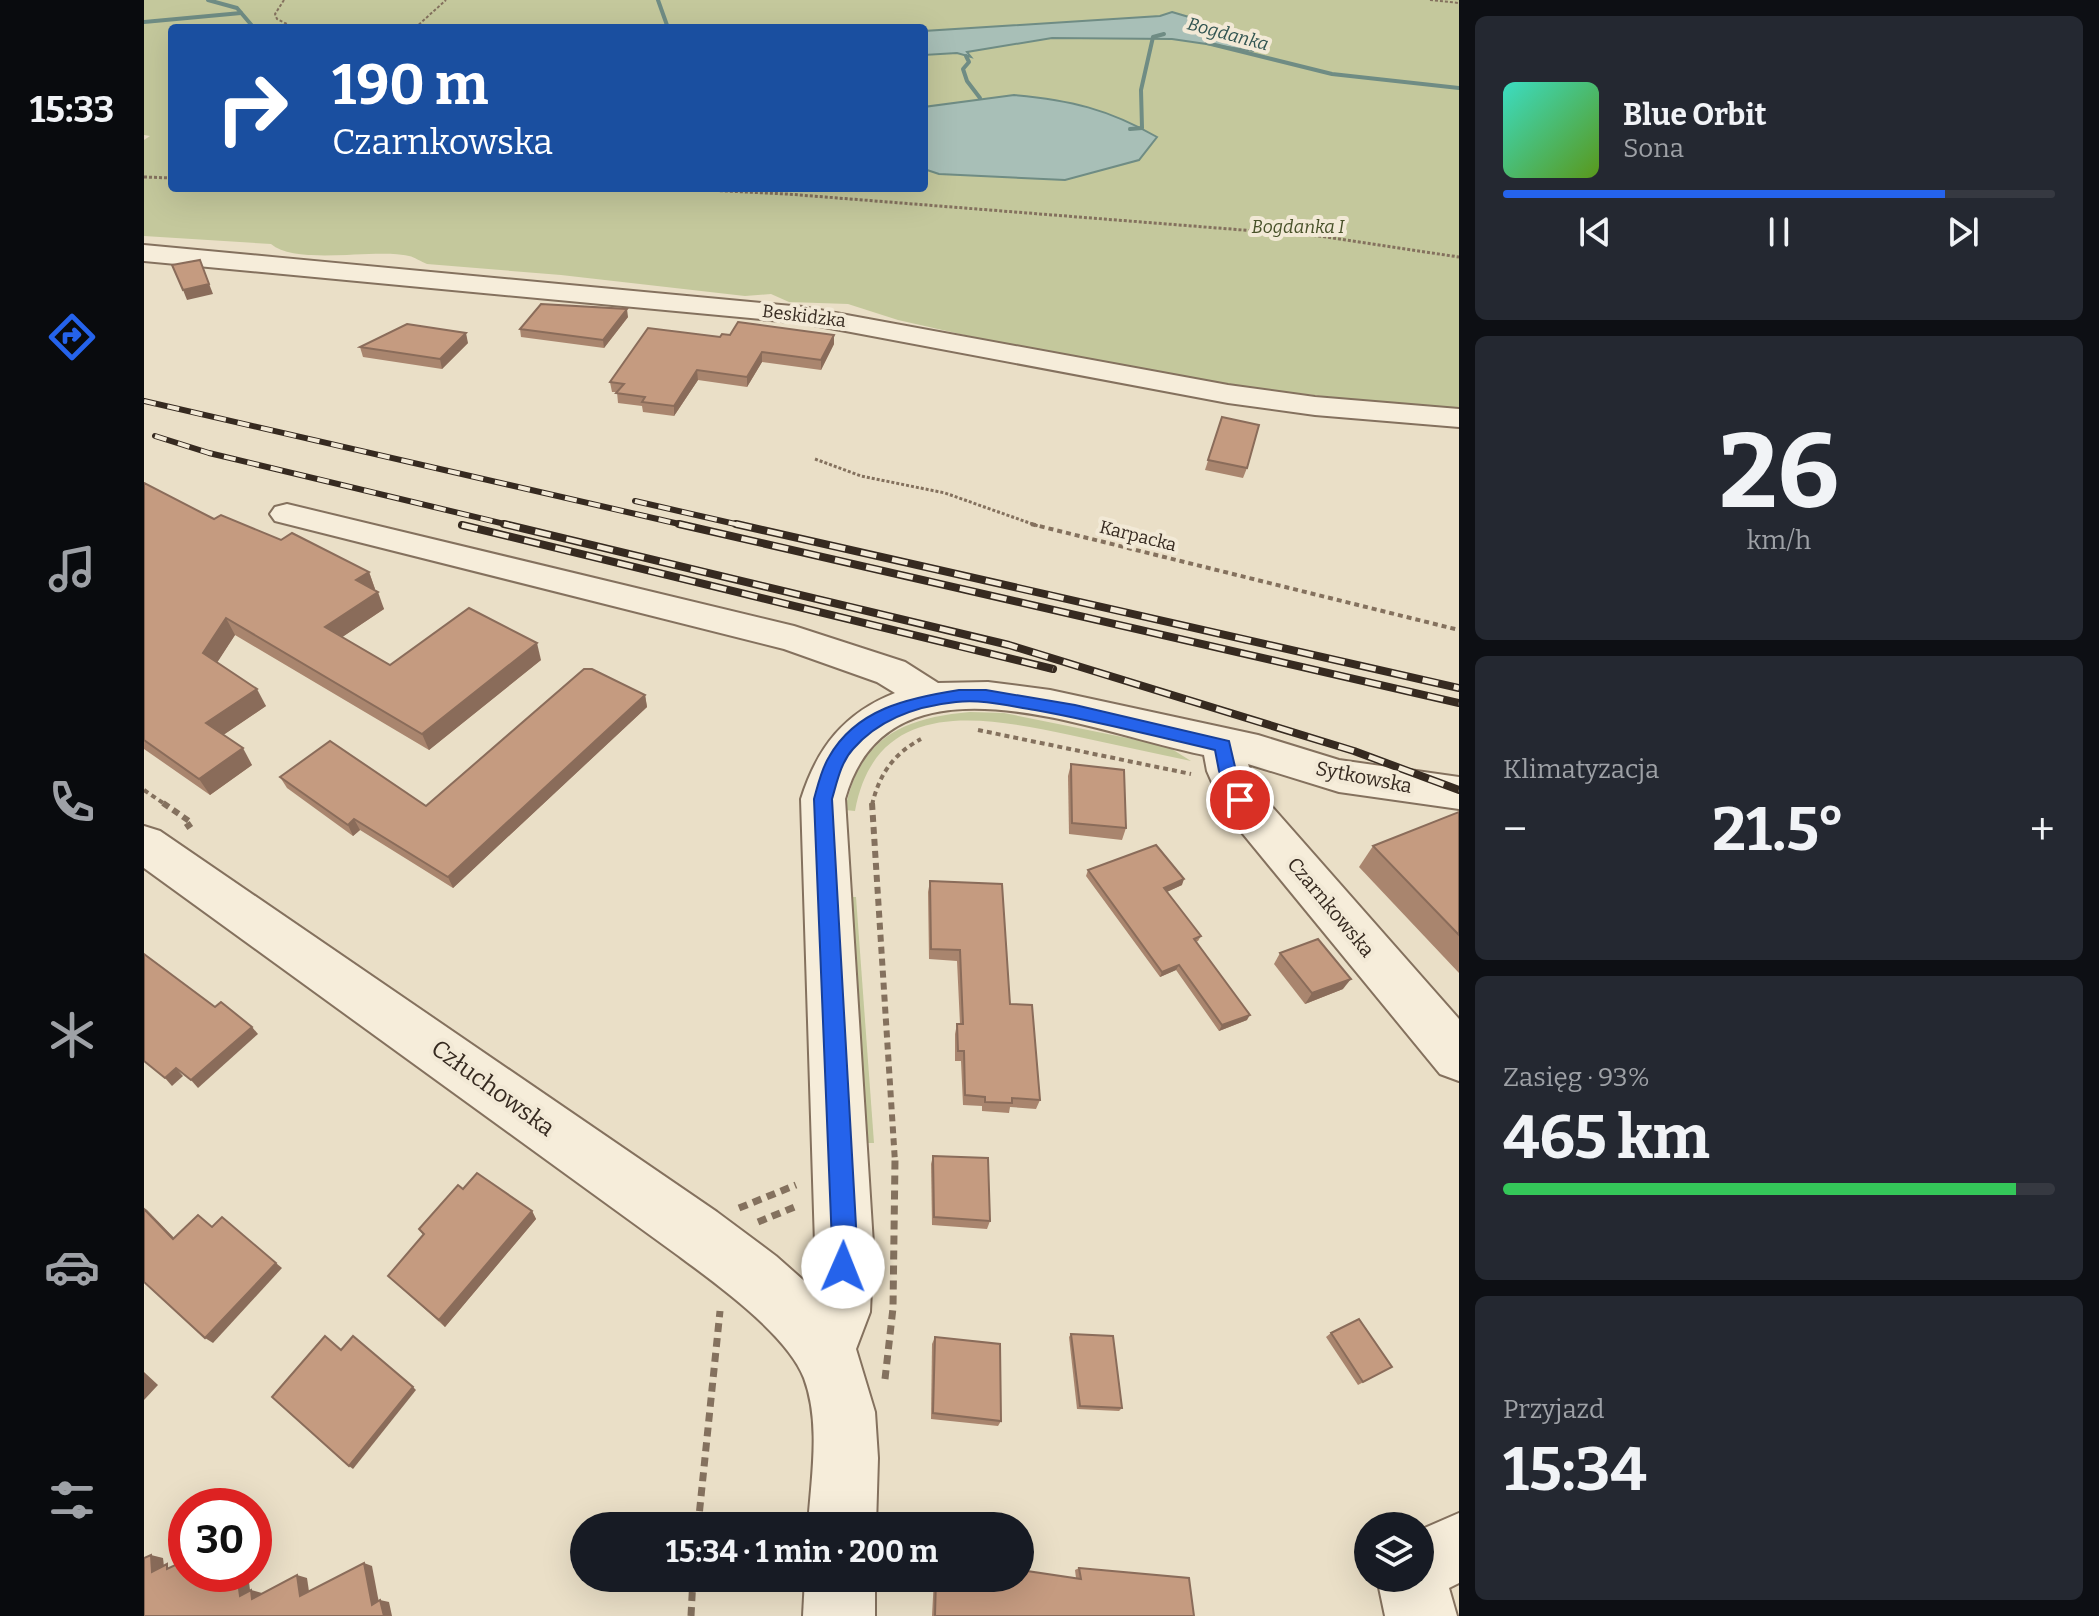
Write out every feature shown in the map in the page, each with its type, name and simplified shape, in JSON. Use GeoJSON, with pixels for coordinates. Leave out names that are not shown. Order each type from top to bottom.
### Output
{"type":"FeatureCollection","features":[{"type":"Feature","properties":{"kind":"street","name":"Beskidzka"},"geometry":{"type":"LineString","coordinates":[[144,253],[803,315],[883,327],[1228,394],[1321,407],[1459,418]]}},
{"type":"Feature","properties":{"kind":"street"},"geometry":{"type":"LineString","coordinates":[[287,514],[794,639],[891,672],[926,723]]}},
{"type":"Feature","properties":{"kind":"street","name":"Sytkowska"},"geometry":{"type":"LineString","coordinates":[[824,1351],[839,1312],[844,1244],[823,799],[835,761],[857,732],[889,712],[926,723],[986,696],[1022,701],[1227,763],[1267,754],[1337,776],[1459,793]]}},
{"type":"Feature","properties":{"kind":"street","name":"Czarnkowska"},"geometry":{"type":"LineString","coordinates":[[1227,763],[1240,800],[1459,1057]]}},
{"type":"Feature","properties":{"kind":"street","name":"Człuchowska"},"geometry":{"type":"LineString","coordinates":[[144,844],[422,1036],[715,1248],[796,1313],[824,1351],[841,1396],[845,1457],[843,1512]]}},
{"type":"Feature","properties":{"kind":"street"},"geometry":{"type":"LineString","coordinates":[[1434,1559],[1459,1548]]}},
{"type":"Feature","properties":{"kind":"street"},"geometry":{"type":"LineString","coordinates":[[839,1616],[840,1592]]}},
{"type":"Feature","properties":{"kind":"street"},"geometry":{"type":"LineString","coordinates":[[1415,1592],[1421,1616]]}},
{"type":"Feature","properties":{"kind":"path"},"geometry":{"type":"LineString","coordinates":[[284,0],[275,14],[277,19],[287,24]]}},
{"type":"Feature","properties":{"kind":"path"},"geometry":{"type":"LineString","coordinates":[[419,24],[446,0]]}},
{"type":"Feature","properties":{"kind":"path"},"geometry":{"type":"LineString","coordinates":[[1430,0],[1459,3]]}},
{"type":"Feature","properties":{"kind":"path"},"geometry":{"type":"LineString","coordinates":[[144,177],[168,178]]}},
{"type":"Feature","properties":{"kind":"path"},"geometry":{"type":"LineString","coordinates":[[740,192],[1319,236],[1459,257]]}},
{"type":"Feature","properties":{"kind":"path","name":"Karpacka"},"geometry":{"type":"LineString","coordinates":[[815,459],[861,476],[945,493],[1031,524],[1459,630]]}},
{"type":"Feature","properties":{"kind":"path"},"geometry":{"type":"LineString","coordinates":[[984,722],[972,726],[1227,763]]}},
{"type":"Feature","properties":{"kind":"path"},"geometry":{"type":"LineString","coordinates":[[904,739],[926,723]]}},
{"type":"Feature","properties":{"kind":"path"},"geometry":{"type":"LineString","coordinates":[[883,1394],[893,1324],[893,1093],[871,808],[876,785],[888,762],[917,740],[926,723]]}},
{"type":"Feature","properties":{"kind":"path"},"geometry":{"type":"LineString","coordinates":[[699,1512],[722,1300],[698,1282],[735,1210],[816,1177],[841,1176]]}},
{"type":"Feature","properties":{"kind":"path"},"geometry":{"type":"LineString","coordinates":[[691,1616],[692,1592]]}},
{"type":"Feature","properties":{"kind":"green space","name":"Bogdanka I"},"geometry":{"type":"Polygon","coordinates":[[[144,0],[1459,0],[1459,411],[1259,389],[1085,362],[898,320],[848,304],[789,302],[771,294],[745,296],[561,275],[427,264],[394,254],[299,254],[283,251],[271,244],[144,236],[144,140],[150,136],[144,135],[144,0]]]}},
{"type":"Feature","properties":{"kind":"green space"},"geometry":{"type":"Polygon","coordinates":[[[970,712],[1004,713],[1167,746],[1191,761],[1004,723],[938,723],[910,731],[886,748],[867,774],[855,811],[845,810],[861,766],[873,749],[887,737],[923,720],[970,712]]]}},
{"type":"Feature","properties":{"kind":"green space"},"geometry":{"type":"Polygon","coordinates":[[[845,897],[856,897],[874,1143],[862,1143],[845,897]]]}},
{"type":"Feature","properties":{"kind":"water"},"geometry":{"type":"Polygon","coordinates":[[[1172,12],[1199,20],[1254,51],[1172,39],[1052,38],[967,52],[971,57],[957,53],[928,55],[928,31],[1160,16],[1172,12]]]}},
{"type":"Feature","properties":{"kind":"water"},"geometry":{"type":"Polygon","coordinates":[[[1014,95],[1053,100],[1088,107],[1122,119],[1157,137],[1139,160],[1065,180],[939,174],[928,170],[928,106],[1014,95]]]}},
{"type":"Feature","properties":{"kind":"building"},"geometry":{"type":"Polygon","coordinates":[[[200,260],[209,284],[183,290],[172,265],[200,260]]]}},
{"type":"Feature","properties":{"kind":"building"},"geometry":{"type":"Polygon","coordinates":[[[541,304],[627,309],[603,340],[520,329],[541,304]]]}},
{"type":"Feature","properties":{"kind":"building"},"geometry":{"type":"Polygon","coordinates":[[[738,322],[834,335],[821,360],[762,352],[747,377],[697,370],[674,406],[642,402],[645,397],[616,393],[624,384],[610,382],[648,328],[720,337],[722,334],[730,335],[738,322]]]}},
{"type":"Feature","properties":{"kind":"building"},"geometry":{"type":"Polygon","coordinates":[[[407,324],[466,333],[440,359],[360,347],[407,324]]]}},
{"type":"Feature","properties":{"kind":"building"},"geometry":{"type":"Polygon","coordinates":[[[1222,417],[1259,425],[1247,468],[1208,460],[1222,417]]]}},
{"type":"Feature","properties":{"kind":"building"},"geometry":{"type":"Polygon","coordinates":[[[144,483],[214,519],[221,515],[281,540],[292,533],[369,572],[356,580],[378,592],[325,627],[390,665],[469,608],[537,643],[422,734],[226,618],[203,653],[257,689],[206,723],[243,748],[199,779],[144,740],[144,483]]]}},
{"type":"Feature","properties":{"kind":"building"},"geometry":{"type":"Polygon","coordinates":[[[584,669],[592,669],[645,695],[448,877],[354,819],[348,825],[280,777],[330,741],[426,806],[584,669]]]}},
{"type":"Feature","properties":{"kind":"building"},"geometry":{"type":"Polygon","coordinates":[[[1071,764],[1124,770],[1126,828],[1072,823],[1071,764]]]}},
{"type":"Feature","properties":{"kind":"building"},"geometry":{"type":"Polygon","coordinates":[[[1459,812],[1459,935],[1373,846],[1459,812]]]}},
{"type":"Feature","properties":{"kind":"building"},"geometry":{"type":"Polygon","coordinates":[[[1156,845],[1184,879],[1164,888],[1201,936],[1194,939],[1250,1015],[1222,1025],[1179,965],[1162,972],[1088,870],[1156,845]]]}},
{"type":"Feature","properties":{"kind":"building"},"geometry":{"type":"Polygon","coordinates":[[[930,881],[1002,884],[1010,1004],[1032,1005],[1040,1100],[1012,1098],[1012,1103],[985,1102],[985,1097],[965,1095],[964,1051],[958,1051],[957,1024],[963,1024],[960,950],[931,949],[930,881]]]}},
{"type":"Feature","properties":{"kind":"building"},"geometry":{"type":"Polygon","coordinates":[[[1318,939],[1351,979],[1312,993],[1280,953],[1318,939]]]}},
{"type":"Feature","properties":{"kind":"building"},"geometry":{"type":"Polygon","coordinates":[[[144,954],[215,1007],[221,1002],[252,1027],[191,1080],[176,1068],[165,1078],[144,1061],[144,954]]]}},
{"type":"Feature","properties":{"kind":"building"},"geometry":{"type":"Polygon","coordinates":[[[933,1156],[988,1158],[990,1221],[934,1217],[933,1156]]]}},
{"type":"Feature","properties":{"kind":"building"},"geometry":{"type":"Polygon","coordinates":[[[477,1173],[532,1211],[439,1320],[388,1276],[424,1234],[419,1229],[458,1185],[463,1189],[477,1173]]]}},
{"type":"Feature","properties":{"kind":"building"},"geometry":{"type":"Polygon","coordinates":[[[144,1209],[173,1239],[198,1215],[212,1227],[222,1217],[276,1263],[205,1338],[144,1282],[144,1209]]]}},
{"type":"Feature","properties":{"kind":"building"},"geometry":{"type":"Polygon","coordinates":[[[1359,1319],[1392,1367],[1363,1382],[1331,1333],[1359,1319]]]}},
{"type":"Feature","properties":{"kind":"building"},"geometry":{"type":"Polygon","coordinates":[[[1071,1334],[1113,1336],[1122,1408],[1080,1406],[1071,1334]]]}},
{"type":"Feature","properties":{"kind":"building"},"geometry":{"type":"Polygon","coordinates":[[[325,1336],[341,1350],[353,1336],[413,1387],[349,1466],[272,1397],[325,1336]]]}},
{"type":"Feature","properties":{"kind":"building"},"geometry":{"type":"Polygon","coordinates":[[[935,1337],[1000,1344],[1001,1421],[933,1413],[935,1337]]]}},
{"type":"Feature","properties":{"kind":"building"},"geometry":{"type":"Polygon","coordinates":[[[151,1555],[152,1572],[167,1564],[168,1592],[239,1592],[240,1596],[251,1592],[252,1599],[272,1592],[272,1588],[297,1575],[300,1596],[364,1563],[372,1605],[380,1600],[384,1616],[144,1616],[144,1558],[151,1555]]]}},
{"type":"Feature","properties":{"kind":"building"},"geometry":{"type":"Polygon","coordinates":[[[1079,1568],[1189,1578],[1194,1616],[935,1616],[936,1592],[1034,1592],[1034,1572],[1081,1579],[1079,1568]]]}},
{"type":"Feature","properties":{"kind":"waterway","name":"Bogdanka"},"geometry":{"type":"LineString","coordinates":[[208,0],[237,8],[251,24]]}},
{"type":"Feature","properties":{"kind":"waterway"},"geometry":{"type":"LineString","coordinates":[[658,0],[667,24]]}},
{"type":"Feature","properties":{"kind":"waterway"},"geometry":{"type":"LineString","coordinates":[[144,22],[241,13]]}},
{"type":"Feature","properties":{"kind":"waterway","name":"Bogdanka"},"geometry":{"type":"LineString","coordinates":[[1130,129],[1142,128],[1141,90],[1153,37],[1164,34]]}},
{"type":"Feature","properties":{"kind":"waterway","name":"Bogdanka"},"geometry":{"type":"LineString","coordinates":[[1207,43],[1332,74],[1459,88]]}},
{"type":"Feature","properties":{"kind":"waterway"},"geometry":{"type":"LineString","coordinates":[[966,56],[969,62],[963,69],[967,81],[980,98]]}},
{"type":"Feature","properties":{"kind":"railway"},"geometry":{"type":"LineString","coordinates":[[144,401],[688,526]]}},
{"type":"Feature","properties":{"kind":"railway"},"geometry":{"type":"LineString","coordinates":[[155,436],[209,453],[513,526]]}},
{"type":"Feature","properties":{"kind":"railway"},"geometry":{"type":"LineString","coordinates":[[635,501],[744,526]]}},
{"type":"Feature","properties":{"kind":"railway"},"geometry":{"type":"LineString","coordinates":[[504,524],[1009,645],[1354,751],[1459,790]]}},
{"type":"Feature","properties":{"kind":"railway"},"geometry":{"type":"LineString","coordinates":[[679,524],[1459,703]]}},
{"type":"Feature","properties":{"kind":"railway"},"geometry":{"type":"LineString","coordinates":[[736,524],[1459,688]]}},
{"type":"Feature","properties":{"kind":"railway"},"geometry":{"type":"LineString","coordinates":[[465,526],[462,525],[1053,669]]}},
{"type":"Feature","properties":{"kind":"route"},"geometry":{"type":"LineString","coordinates":[[843,1267],[823,799],[835,761],[857,732],[889,712],[931,698],[986,696],[1022,701],[1223,745],[1228,771],[1240,800]]}}]}
